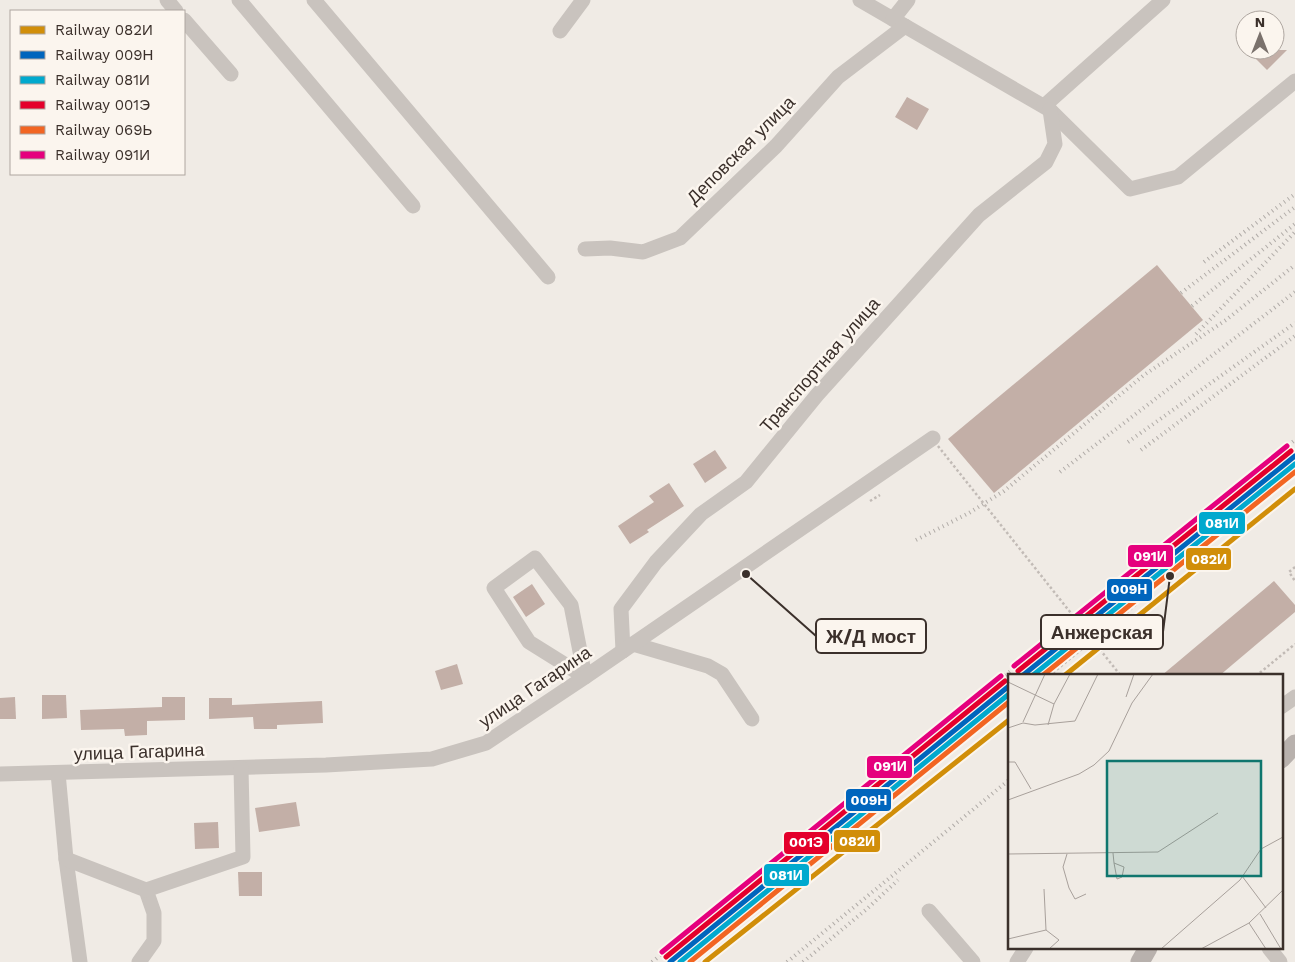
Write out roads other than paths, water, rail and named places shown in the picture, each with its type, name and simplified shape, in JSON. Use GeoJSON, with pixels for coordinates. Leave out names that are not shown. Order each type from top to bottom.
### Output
{"type":"FeatureCollection","features":[{"type":"Feature","properties":{"kind":"main road"},"geometry":{"type":"LineString","coordinates":[[1282,758],[1295,744]]}},
{"type":"Feature","properties":{"kind":"main road"},"geometry":{"type":"LineString","coordinates":[[1140,962],[1147,950]]}},
{"type":"Feature","properties":{"kind":"street"},"geometry":{"type":"LineString","coordinates":[[166,0],[175,10]]}},
{"type":"Feature","properties":{"kind":"street"},"geometry":{"type":"LineString","coordinates":[[239,0],[413,206]]}},
{"type":"Feature","properties":{"kind":"street"},"geometry":{"type":"LineString","coordinates":[[314,0],[548,277]]}},
{"type":"Feature","properties":{"kind":"street"},"geometry":{"type":"LineString","coordinates":[[560,31],[583,0]]}},
{"type":"Feature","properties":{"kind":"street"},"geometry":{"type":"LineString","coordinates":[[860,0],[1047,108],[1130,190],[1178,177],[1295,81]]}},
{"type":"Feature","properties":{"kind":"street","name":"Деповская улица"},"geometry":{"type":"LineString","coordinates":[[584,249],[610,248],[643,252],[680,238],[776,146],[838,77],[899,23],[908,0]]}},
{"type":"Feature","properties":{"kind":"street"},"geometry":{"type":"LineString","coordinates":[[1047,108],[1163,0]]}},
{"type":"Feature","properties":{"kind":"street"},"geometry":{"type":"LineString","coordinates":[[185,21],[231,74]]}},
{"type":"Feature","properties":{"kind":"street","name":"Транспортная улица"},"geometry":{"type":"LineString","coordinates":[[628,647],[621,610],[656,562],[701,514],[746,482],[817,395],[979,215],[1046,162],[1056,144],[1047,108]]}},
{"type":"Feature","properties":{"kind":"street","name":"улица Гагарина"},"geometry":{"type":"LineString","coordinates":[[0,774],[241,768],[432,759],[486,743],[936,442]]}},
{"type":"Feature","properties":{"kind":"street"},"geometry":{"type":"LineString","coordinates":[[535,558],[572,605],[585,677],[529,642],[494,588],[535,558]]}},
{"type":"Feature","properties":{"kind":"street"},"geometry":{"type":"LineString","coordinates":[[628,647],[708,666],[722,674],[752,719]]}},
{"type":"Feature","properties":{"kind":"street"},"geometry":{"type":"LineString","coordinates":[[1282,706],[1295,697]]}},
{"type":"Feature","properties":{"kind":"street"},"geometry":{"type":"LineString","coordinates":[[66,859],[146,890],[244,857],[241,768]]}},
{"type":"Feature","properties":{"kind":"street"},"geometry":{"type":"LineString","coordinates":[[58,773],[66,859],[80,962]]}},
{"type":"Feature","properties":{"kind":"street"},"geometry":{"type":"LineString","coordinates":[[139,962],[154,941],[154,912],[146,890]]}},
{"type":"Feature","properties":{"kind":"street"},"geometry":{"type":"LineString","coordinates":[[929,911],[973,962]]}},
{"type":"Feature","properties":{"kind":"street"},"geometry":{"type":"LineString","coordinates":[[1017,962],[1025,950]]}},
{"type":"Feature","properties":{"kind":"street"},"geometry":{"type":"LineString","coordinates":[[1271,950],[1280,962]]}},
{"type":"Feature","properties":{"kind":"railway"},"geometry":{"type":"LineString","coordinates":[[1204,262],[1295,194]]}},
{"type":"Feature","properties":{"kind":"railway"},"geometry":{"type":"LineString","coordinates":[[1181,293],[1295,207]]}},
{"type":"Feature","properties":{"kind":"railway"},"geometry":{"type":"LineString","coordinates":[[1192,306],[1295,224]]}},
{"type":"Feature","properties":{"kind":"railway"},"geometry":{"type":"LineString","coordinates":[[1196,334],[1295,232]]}},
{"type":"Feature","properties":{"kind":"railway"},"geometry":{"type":"LineString","coordinates":[[916,540],[969,513],[1004,491],[1144,375],[1226,320],[1295,265]]}},
{"type":"Feature","properties":{"kind":"railway"},"geometry":{"type":"LineString","coordinates":[[1060,472],[1295,292]]}},
{"type":"Feature","properties":{"kind":"railway"},"geometry":{"type":"LineString","coordinates":[[1128,442],[1295,323]]}},
{"type":"Feature","properties":{"kind":"railway"},"geometry":{"type":"LineString","coordinates":[[1141,450],[1295,336]]}},
{"type":"Feature","properties":{"kind":"railway"},"geometry":{"type":"LineString","coordinates":[[652,962],[1295,440]]}},
{"type":"Feature","properties":{"kind":"railway"},"geometry":{"type":"LineString","coordinates":[[787,962],[1008,781]]}},
{"type":"Feature","properties":{"kind":"railway"},"geometry":{"type":"LineString","coordinates":[[803,962],[868,908],[898,880]]}},
{"type":"Feature","properties":{"kind":"rail line","name":"091И"},"geometry":{"type":"LineString","coordinates":[[1014,666],[1287,446]]}},
{"type":"Feature","properties":{"kind":"rail line","name":"001Э"},"geometry":{"type":"LineString","coordinates":[[1018,671],[1291,451]]}},
{"type":"Feature","properties":{"kind":"rail line","name":"009Н"},"geometry":{"type":"LineString","coordinates":[[1024,674],[1295,456]]}},
{"type":"Feature","properties":{"kind":"rail line","name":"081И"},"geometry":{"type":"LineString","coordinates":[[1034,674],[1295,464]]}},
{"type":"Feature","properties":{"kind":"rail line","name":"069Ь"},"geometry":{"type":"LineString","coordinates":[[1044,674],[1295,472]]}},
{"type":"Feature","properties":{"kind":"rail line","name":"082И"},"geometry":{"type":"LineString","coordinates":[[1066,674],[1295,489]]}},
{"type":"Feature","properties":{"kind":"rail line","name":"091И"},"geometry":{"type":"LineString","coordinates":[[662,952],[1001,676]]}},
{"type":"Feature","properties":{"kind":"rail line","name":"001Э"},"geometry":{"type":"LineString","coordinates":[[666,957],[1005,681]]}},
{"type":"Feature","properties":{"kind":"rail line","name":"009Н"},"geometry":{"type":"LineString","coordinates":[[670,962],[1008,687]]}},
{"type":"Feature","properties":{"kind":"rail line","name":"081И"},"geometry":{"type":"LineString","coordinates":[[680,962],[1008,695]]}},
{"type":"Feature","properties":{"kind":"rail line","name":"069Ь"},"geometry":{"type":"LineString","coordinates":[[690,962],[1008,703]]}},
{"type":"Feature","properties":{"kind":"rail line","name":"082И"},"geometry":{"type":"LineString","coordinates":[[705,962],[1008,721]]}},
{"type":"Feature","properties":{"kind":"place","name":"Ж/Д мост"},"geometry":{"type":"Point","coordinates":[746,574]}},
{"type":"Feature","properties":{"kind":"place","name":"Анжерская"},"geometry":{"type":"Point","coordinates":[1170,576]}}]}
